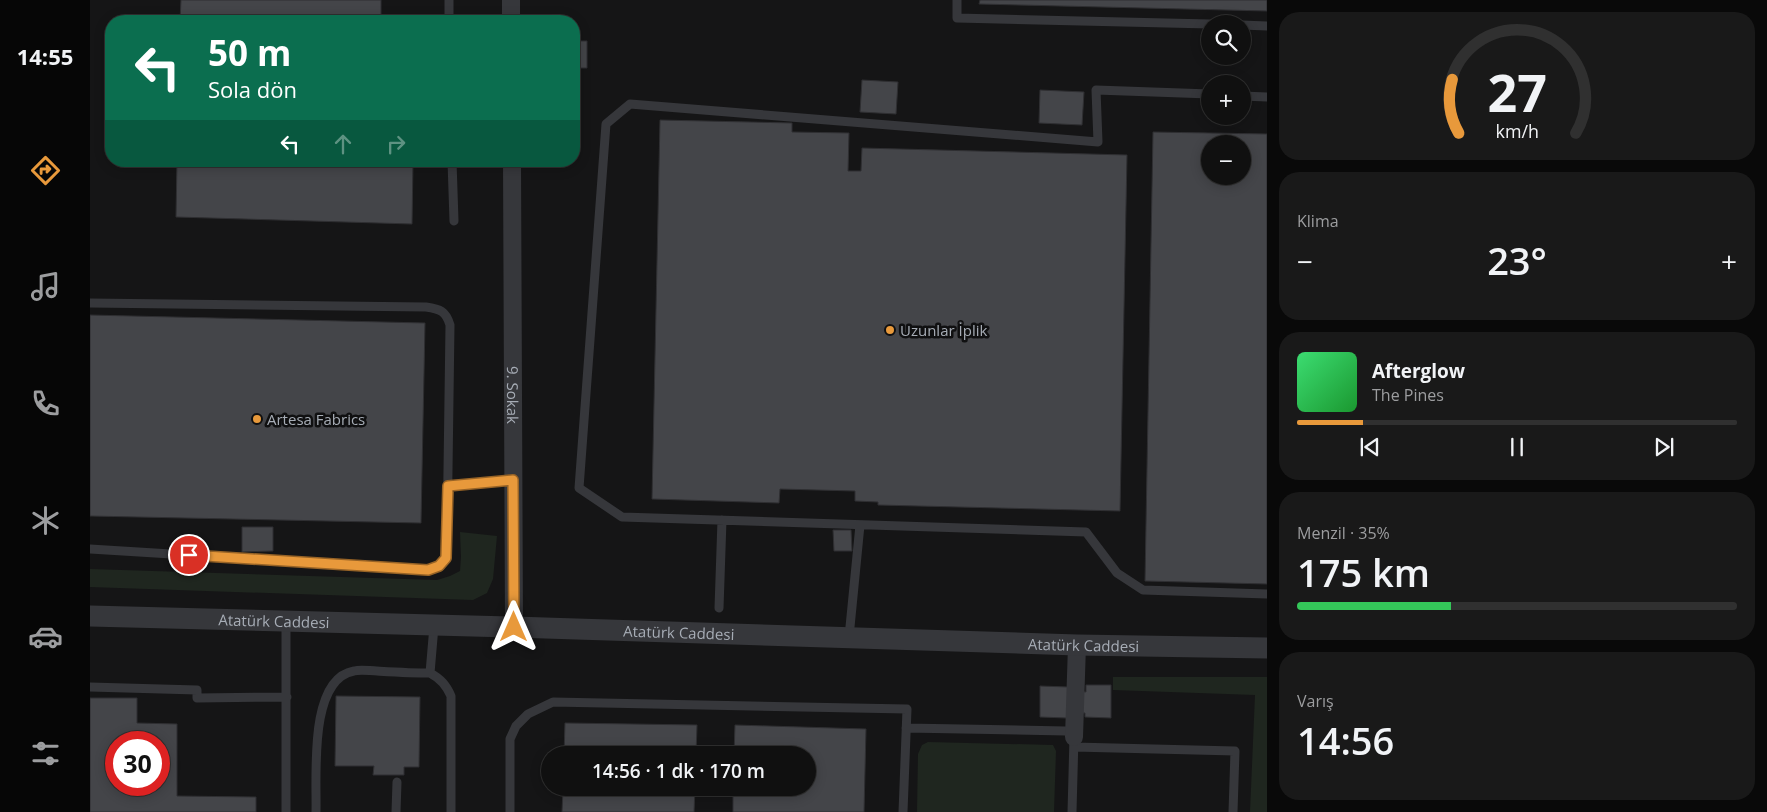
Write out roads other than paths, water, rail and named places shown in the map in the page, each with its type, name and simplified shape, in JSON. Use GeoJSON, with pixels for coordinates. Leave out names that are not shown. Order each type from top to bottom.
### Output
{"type":"FeatureCollection","features":[{"type":"Feature","properties":{"kind":"street"},"geometry":{"type":"LineString","coordinates":[[511,0],[511,15]]}},
{"type":"Feature","properties":{"kind":"street","name":"9. Sokak"},"geometry":{"type":"LineString","coordinates":[[512,167],[514,627]]}},
{"type":"Feature","properties":{"kind":"street","name":"Atatürk Caddesi"},"geometry":{"type":"LineString","coordinates":[[90,616],[1077,645],[1267,648]]}},
{"type":"Feature","properties":{"kind":"street"},"geometry":{"type":"LineString","coordinates":[[1074,742],[1077,645]]}},
{"type":"Feature","properties":{"kind":"lane"},"geometry":{"type":"LineString","coordinates":[[449,0],[449,15]]}},
{"type":"Feature","properties":{"kind":"lane"},"geometry":{"type":"LineString","coordinates":[[957,0],[957,18],[1201,24]]}},
{"type":"Feature","properties":{"kind":"lane"},"geometry":{"type":"LineString","coordinates":[[1251,25],[1267,26]]}},
{"type":"Feature","properties":{"kind":"lane"},"geometry":{"type":"LineString","coordinates":[[1201,94],[1096,90],[1098,142],[630,104],[606,124],[579,488],[622,517],[1086,532],[1117,573],[1143,590],[1267,594]]}},
{"type":"Feature","properties":{"kind":"lane"},"geometry":{"type":"LineString","coordinates":[[1251,96],[1267,97]]}},
{"type":"Feature","properties":{"kind":"lane"},"geometry":{"type":"LineString","coordinates":[[452,167],[454,221]]}},
{"type":"Feature","properties":{"kind":"lane"},"geometry":{"type":"LineString","coordinates":[[90,303],[426,307],[440,309],[448,316],[450,325],[446,558],[439,566],[428,570],[90,550]]}},
{"type":"Feature","properties":{"kind":"lane"},"geometry":{"type":"LineString","coordinates":[[448,486],[513,480]]}},
{"type":"Feature","properties":{"kind":"lane"},"geometry":{"type":"LineString","coordinates":[[719,608],[722,520]]}},
{"type":"Feature","properties":{"kind":"lane"},"geometry":{"type":"LineString","coordinates":[[849,638],[860,525]]}},
{"type":"Feature","properties":{"kind":"lane"},"geometry":{"type":"LineString","coordinates":[[286,622],[286,812]]}},
{"type":"Feature","properties":{"kind":"lane"},"geometry":{"type":"LineString","coordinates":[[430,673],[434,626]]}},
{"type":"Feature","properties":{"kind":"lane"},"geometry":{"type":"LineString","coordinates":[[316,812],[318,729],[321,711],[327,692],[333,684],[342,676],[354,671],[430,673],[440,678],[447,687],[451,696],[451,812]]}},
{"type":"Feature","properties":{"kind":"lane"},"geometry":{"type":"LineString","coordinates":[[90,687],[197,690],[197,698],[287,697]]}},
{"type":"Feature","properties":{"kind":"lane"},"geometry":{"type":"LineString","coordinates":[[510,812],[510,739],[516,726],[528,714],[553,702],[906,710],[902,812]]}},
{"type":"Feature","properties":{"kind":"lane"},"geometry":{"type":"LineString","coordinates":[[906,728],[1066,731],[1074,742],[1072,812]]}},
{"type":"Feature","properties":{"kind":"lane"},"geometry":{"type":"LineString","coordinates":[[1074,742],[1235,750],[1233,812]]}},
{"type":"Feature","properties":{"kind":"lane"},"geometry":{"type":"LineString","coordinates":[[396,782],[396,812]]}},
{"type":"Feature","properties":{"kind":"place","name":"Uzunlar İplik"},"geometry":{"type":"Point","coordinates":[890,330]}},
{"type":"Feature","properties":{"kind":"place","name":"Artesa Fabrics"},"geometry":{"type":"Point","coordinates":[257,419]}}]}
